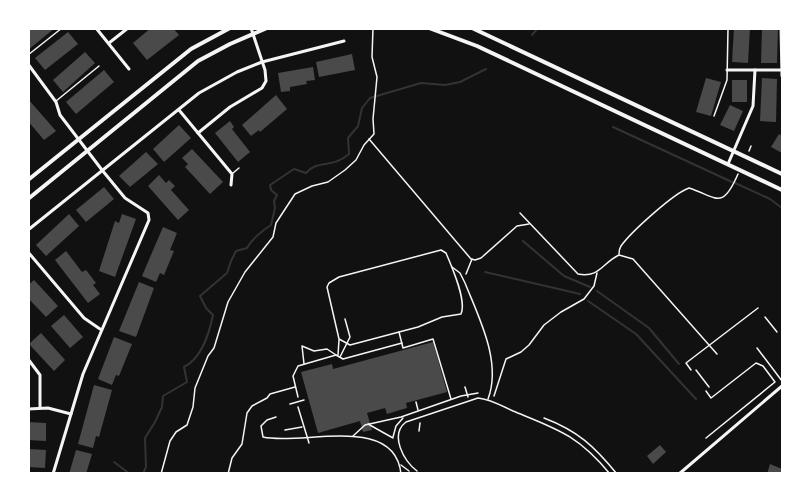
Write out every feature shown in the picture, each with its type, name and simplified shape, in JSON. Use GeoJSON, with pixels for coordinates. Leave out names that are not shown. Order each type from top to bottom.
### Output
{"type":"FeatureCollection","features":[{"type":"Feature","properties":{"kind":"street"},"geometry":{"type":"LineString","coordinates":[[96,28],[129,69]]}},
{"type":"Feature","properties":{"kind":"street"},"geometry":{"type":"LineString","coordinates":[[109,43],[128,28]]}},
{"type":"Feature","properties":{"kind":"street"},"geometry":{"type":"LineString","coordinates":[[28,180],[191,49],[230,28]]}},
{"type":"Feature","properties":{"kind":"street"},"geometry":{"type":"LineString","coordinates":[[198,133],[230,107],[262,88],[266,75],[251,28]]}},
{"type":"Feature","properties":{"kind":"street"},"geometry":{"type":"LineString","coordinates":[[28,199],[198,61],[267,28]]}},
{"type":"Feature","properties":{"kind":"street"},"geometry":{"type":"LineString","coordinates":[[429,28],[448,34],[783,190]]}},
{"type":"Feature","properties":{"kind":"street"},"geometry":{"type":"LineString","coordinates":[[448,34],[451,28]]}},
{"type":"Feature","properties":{"kind":"street"},"geometry":{"type":"LineString","coordinates":[[472,28],[783,174]]}},
{"type":"Feature","properties":{"kind":"street"},"geometry":{"type":"LineString","coordinates":[[781,28],[783,76]]}},
{"type":"Feature","properties":{"kind":"street"},"geometry":{"type":"LineString","coordinates":[[28,230],[199,93],[237,72],[262,62],[345,41]]}},
{"type":"Feature","properties":{"kind":"street"},"geometry":{"type":"LineString","coordinates":[[28,64],[56,102],[60,115],[102,170],[125,198],[148,213],[149,220],[83,374],[53,474]]}},
{"type":"Feature","properties":{"kind":"street"},"geometry":{"type":"LineString","coordinates":[[728,69],[782,70]]}},
{"type":"Feature","properties":{"kind":"street"},"geometry":{"type":"LineString","coordinates":[[728,164],[753,106],[755,70]]}},
{"type":"Feature","properties":{"kind":"street"},"geometry":{"type":"LineString","coordinates":[[179,110],[232,174],[231,185]]}},
{"type":"Feature","properties":{"kind":"street"},"geometry":{"type":"LineString","coordinates":[[28,252],[84,318],[101,329]]}},
{"type":"Feature","properties":{"kind":"street"},"geometry":{"type":"LineString","coordinates":[[28,359],[40,375],[40,408]]}},
{"type":"Feature","properties":{"kind":"street"},"geometry":{"type":"LineString","coordinates":[[679,474],[783,386]]}},
{"type":"Feature","properties":{"kind":"street"},"geometry":{"type":"LineString","coordinates":[[28,409],[48,408],[70,414]]}},
{"type":"Feature","properties":{"kind":"lane"},"geometry":{"type":"LineString","coordinates":[[28,55],[62,28]]}},
{"type":"Feature","properties":{"kind":"lane"},"geometry":{"type":"LineString","coordinates":[[714,116],[727,80],[728,29]]}},
{"type":"Feature","properties":{"kind":"lane"},"geometry":{"type":"LineString","coordinates":[[56,102],[99,66]]}},
{"type":"Feature","properties":{"kind":"lane"},"geometry":{"type":"LineString","coordinates":[[232,174],[239,168]]}},
{"type":"Feature","properties":{"kind":"lane"},"geometry":{"type":"LineString","coordinates":[[452,267],[460,273],[463,280],[492,361],[487,400]]}},
{"type":"Feature","properties":{"kind":"lane"},"geometry":{"type":"LineString","coordinates":[[765,317],[777,332]]}},
{"type":"Feature","properties":{"kind":"lane"},"geometry":{"type":"LineString","coordinates":[[758,348],[783,381]]}},
{"type":"Feature","properties":{"kind":"lane"},"geometry":{"type":"LineString","coordinates":[[696,370],[709,387]]}},
{"type":"Feature","properties":{"kind":"lane"},"geometry":{"type":"LineString","coordinates":[[417,471],[409,464],[400,444],[398,435],[402,425],[469,399],[478,398],[573,437],[591,451],[610,474]]}},
{"type":"Feature","properties":{"kind":"lane"},"geometry":{"type":"LineString","coordinates":[[290,404],[304,400]]}},
{"type":"Feature","properties":{"kind":"path"},"geometry":{"type":"LineString","coordinates":[[162,474],[168,448],[176,432],[186,425],[193,407],[195,388],[208,356],[214,348],[228,302],[245,272],[273,237],[276,224],[295,194],[328,182],[345,170],[356,160],[374,134],[377,77],[372,57],[374,28]]}},
{"type":"Feature","properties":{"kind":"path"},"geometry":{"type":"LineString","coordinates":[[369,139],[472,260]]}},
{"type":"Feature","properties":{"kind":"path"},"geometry":{"type":"LineString","coordinates":[[746,156],[751,146]]}},
{"type":"Feature","properties":{"kind":"path"},"geometry":{"type":"LineString","coordinates":[[619,255],[620,247],[647,219],[682,190],[689,188],[716,200],[725,195],[740,169]]}},
{"type":"Feature","properties":{"kind":"path"},"geometry":{"type":"LineString","coordinates":[[520,213],[578,274],[597,273]]}},
{"type":"Feature","properties":{"kind":"path"},"geometry":{"type":"LineString","coordinates":[[472,260],[481,258],[489,252],[517,226],[529,224]]}},
{"type":"Feature","properties":{"kind":"path"},"geometry":{"type":"LineString","coordinates":[[338,356],[339,339],[327,287],[333,279],[441,250],[446,253],[462,299],[461,314],[442,317],[399,332],[350,345],[339,339]]}},
{"type":"Feature","properties":{"kind":"path"},"geometry":{"type":"LineString","coordinates":[[492,402],[506,358],[521,352],[544,325],[584,299],[594,286],[597,273],[619,255],[638,264],[717,354]]}},
{"type":"Feature","properties":{"kind":"path"},"geometry":{"type":"LineString","coordinates":[[463,280],[472,260]]}},
{"type":"Feature","properties":{"kind":"path"},"geometry":{"type":"LineString","coordinates":[[692,372],[686,363],[758,308]]}},
{"type":"Feature","properties":{"kind":"path"},"geometry":{"type":"LineString","coordinates":[[309,443],[298,402],[294,372],[298,366],[338,356],[350,337],[345,319]]}},
{"type":"Feature","properties":{"kind":"path"},"geometry":{"type":"LineString","coordinates":[[399,332],[404,348],[433,339],[453,405]]}},
{"type":"Feature","properties":{"kind":"path"},"geometry":{"type":"LineString","coordinates":[[304,364],[302,346],[314,351],[327,349],[343,359],[402,343]]}},
{"type":"Feature","properties":{"kind":"path"},"geometry":{"type":"LineString","coordinates":[[705,389],[711,398],[756,363],[763,366],[775,382],[706,438]]}},
{"type":"Feature","properties":{"kind":"path"},"geometry":{"type":"LineString","coordinates":[[228,474],[232,458],[242,444],[245,419],[250,409],[270,394],[295,387]]}},
{"type":"Feature","properties":{"kind":"path"},"geometry":{"type":"LineString","coordinates":[[465,387],[469,399]]}},
{"type":"Feature","properties":{"kind":"path"},"geometry":{"type":"LineString","coordinates":[[353,436],[365,425],[401,417],[467,394],[479,393],[495,397]]}},
{"type":"Feature","properties":{"kind":"path"},"geometry":{"type":"LineString","coordinates":[[246,407],[250,409]]}},
{"type":"Feature","properties":{"kind":"path"},"geometry":{"type":"LineString","coordinates":[[276,417],[264,422],[261,426],[263,437],[364,436],[381,443],[397,458],[401,474]]}},
{"type":"Feature","properties":{"kind":"path"},"geometry":{"type":"LineString","coordinates":[[541,417],[562,425],[585,439],[617,474]]}},
{"type":"Feature","properties":{"kind":"path"},"geometry":{"type":"LineString","coordinates":[[368,424],[394,439]]}},
{"type":"Feature","properties":{"kind":"path"},"geometry":{"type":"LineString","coordinates":[[285,430],[304,427]]}},
{"type":"Feature","properties":{"kind":"path"},"geometry":{"type":"LineString","coordinates":[[400,465],[412,474]]}},
{"type":"Feature","properties":{"kind":"building"},"geometry":{"type":"Polygon","coordinates":[[[30,28],[55,28],[28,50],[30,28]]]}},
{"type":"Feature","properties":{"kind":"building"},"geometry":{"type":"Polygon","coordinates":[[[151,28],[173,28],[179,35],[147,60],[133,43],[151,28]]]}},
{"type":"Feature","properties":{"kind":"building"},"geometry":{"type":"Polygon","coordinates":[[[734,28],[750,28],[748,63],[732,62],[734,28]]]}},
{"type":"Feature","properties":{"kind":"building"},"geometry":{"type":"Polygon","coordinates":[[[762,28],[778,28],[777,63],[761,63],[762,28]]]}},
{"type":"Feature","properties":{"kind":"building"},"geometry":{"type":"Polygon","coordinates":[[[68,32],[78,44],[45,70],[35,58],[68,32]]]}},
{"type":"Feature","properties":{"kind":"building"},"geometry":{"type":"Polygon","coordinates":[[[85,52],[95,63],[63,92],[53,80],[85,52]]]}},
{"type":"Feature","properties":{"kind":"building"},"geometry":{"type":"Polygon","coordinates":[[[352,54],[355,70],[319,77],[316,62],[352,54]]]}},
{"type":"Feature","properties":{"kind":"building"},"geometry":{"type":"Polygon","coordinates":[[[313,67],[315,80],[290,87],[290,91],[281,92],[278,73],[313,67]]]}},
{"type":"Feature","properties":{"kind":"building"},"geometry":{"type":"Polygon","coordinates":[[[104,70],[114,82],[76,114],[66,102],[104,70]]]}},
{"type":"Feature","properties":{"kind":"building"},"geometry":{"type":"Polygon","coordinates":[[[706,78],[721,82],[711,116],[696,112],[706,78]]]}},
{"type":"Feature","properties":{"kind":"building"},"geometry":{"type":"Polygon","coordinates":[[[762,78],[777,79],[776,122],[760,121],[762,78]]]}},
{"type":"Feature","properties":{"kind":"building"},"geometry":{"type":"Polygon","coordinates":[[[732,80],[747,80],[747,102],[732,102],[732,80]]]}},
{"type":"Feature","properties":{"kind":"building"},"geometry":{"type":"Polygon","coordinates":[[[276,95],[287,109],[260,132],[259,130],[251,136],[242,125],[276,95]]]}},
{"type":"Feature","properties":{"kind":"building"},"geometry":{"type":"Polygon","coordinates":[[[28,99],[56,131],[44,140],[28,121],[28,99]]]}},
{"type":"Feature","properties":{"kind":"building"},"geometry":{"type":"Polygon","coordinates":[[[730,105],[743,111],[734,131],[720,125],[730,105]]]}},
{"type":"Feature","properties":{"kind":"building"},"geometry":{"type":"Polygon","coordinates":[[[230,121],[234,127],[232,129],[250,152],[238,162],[215,133],[230,121]]]}},
{"type":"Feature","properties":{"kind":"building"},"geometry":{"type":"Polygon","coordinates":[[[179,125],[191,138],[164,162],[153,149],[179,125]]]}},
{"type":"Feature","properties":{"kind":"building"},"geometry":{"type":"Polygon","coordinates":[[[779,134],[782,136],[782,153],[771,147],[779,134]]]}},
{"type":"Feature","properties":{"kind":"building"},"geometry":{"type":"Polygon","coordinates":[[[192,149],[223,182],[210,194],[185,167],[188,164],[182,158],[192,149]]]}},
{"type":"Feature","properties":{"kind":"building"},"geometry":{"type":"Polygon","coordinates":[[[146,152],[158,164],[130,187],[119,176],[146,152]]]}},
{"type":"Feature","properties":{"kind":"building"},"geometry":{"type":"Polygon","coordinates":[[[159,175],[166,183],[169,180],[175,186],[171,190],[189,210],[178,220],[148,186],[159,175]]]}},
{"type":"Feature","properties":{"kind":"building"},"geometry":{"type":"Polygon","coordinates":[[[104,187],[114,199],[86,222],[76,210],[104,187]]]}},
{"type":"Feature","properties":{"kind":"building"},"geometry":{"type":"Polygon","coordinates":[[[69,214],[79,226],[46,256],[36,245],[69,214]]]}},
{"type":"Feature","properties":{"kind":"building"},"geometry":{"type":"Polygon","coordinates":[[[122,214],[136,219],[115,277],[99,271],[115,221],[119,223],[122,214]]]}},
{"type":"Feature","properties":{"kind":"building"},"geometry":{"type":"Polygon","coordinates":[[[163,227],[177,233],[170,250],[174,251],[164,275],[160,273],[156,282],[142,276],[163,227]]]}},
{"type":"Feature","properties":{"kind":"building"},"geometry":{"type":"Polygon","coordinates":[[[66,251],[82,272],[86,270],[96,283],[93,285],[100,294],[88,303],[55,260],[66,251]]]}},
{"type":"Feature","properties":{"kind":"building"},"geometry":{"type":"Polygon","coordinates":[[[34,280],[58,306],[46,317],[28,298],[28,285],[34,280]]]}},
{"type":"Feature","properties":{"kind":"building"},"geometry":{"type":"Polygon","coordinates":[[[139,282],[154,288],[136,337],[119,331],[139,282]]]}},
{"type":"Feature","properties":{"kind":"building"},"geometry":{"type":"Polygon","coordinates":[[[64,315],[83,337],[70,348],[51,326],[64,315]]]}},
{"type":"Feature","properties":{"kind":"building"},"geometry":{"type":"Polygon","coordinates":[[[41,333],[65,360],[54,371],[29,344],[41,333]]]}},
{"type":"Feature","properties":{"kind":"building"},"geometry":{"type":"Polygon","coordinates":[[[114,337],[132,344],[119,376],[116,375],[112,385],[98,379],[114,337]]]}},
{"type":"Feature","properties":{"kind":"building"},"geometry":{"type":"Polygon","coordinates":[[[433,342],[447,392],[406,403],[407,408],[387,414],[385,408],[367,413],[372,430],[363,432],[360,421],[318,433],[301,372],[332,364],[333,369],[433,342]]]}},
{"type":"Feature","properties":{"kind":"building"},"geometry":{"type":"Polygon","coordinates":[[[94,385],[112,390],[99,437],[96,436],[93,448],[78,444],[94,385]]]}},
{"type":"Feature","properties":{"kind":"building"},"geometry":{"type":"Polygon","coordinates":[[[28,422],[46,423],[46,441],[28,440],[28,422]]]}},
{"type":"Feature","properties":{"kind":"building"},"geometry":{"type":"Polygon","coordinates":[[[660,445],[666,452],[653,464],[647,456],[660,445]]]}},
{"type":"Feature","properties":{"kind":"building"},"geometry":{"type":"Polygon","coordinates":[[[28,449],[46,450],[45,468],[28,467],[28,449]]]}},
{"type":"Feature","properties":{"kind":"building"},"geometry":{"type":"Polygon","coordinates":[[[76,450],[92,454],[86,474],[69,474],[76,450]]]}},
{"type":"Feature","properties":{"kind":"building"},"geometry":{"type":"Polygon","coordinates":[[[770,464],[782,469],[782,474],[767,474],[770,464]]]}},
{"type":"Feature","properties":{"kind":"waterway"},"geometry":{"type":"LineString","coordinates":[[532,35],[538,28]]}},
{"type":"Feature","properties":{"kind":"waterway"},"geometry":{"type":"LineString","coordinates":[[143,474],[146,467],[145,438],[162,407],[163,396],[187,382],[184,367],[196,358],[209,330],[213,315],[206,308],[200,296],[227,273],[236,251],[247,248],[271,225],[277,195],[271,190],[270,185],[294,169],[306,173],[315,166],[343,159],[349,154],[348,138],[358,126],[362,108],[370,98],[421,83],[445,85],[460,82],[486,69]]}},
{"type":"Feature","properties":{"kind":"waterway"},"geometry":{"type":"LineString","coordinates":[[613,127],[732,182]]}},
{"type":"Feature","properties":{"kind":"waterway"},"geometry":{"type":"LineString","coordinates":[[735,183],[770,199],[782,208]]}},
{"type":"Feature","properties":{"kind":"waterway"},"geometry":{"type":"LineString","coordinates":[[523,241],[564,276],[590,287]]}},
{"type":"Feature","properties":{"kind":"waterway"},"geometry":{"type":"LineString","coordinates":[[485,272],[580,294]]}},
{"type":"Feature","properties":{"kind":"waterway"},"geometry":{"type":"LineString","coordinates":[[597,291],[649,328],[679,364]]}},
{"type":"Feature","properties":{"kind":"waterway"},"geometry":{"type":"LineString","coordinates":[[588,301],[636,334],[696,399]]}},
{"type":"Feature","properties":{"kind":"waterway"},"geometry":{"type":"LineString","coordinates":[[114,462],[130,474]]}}]}
